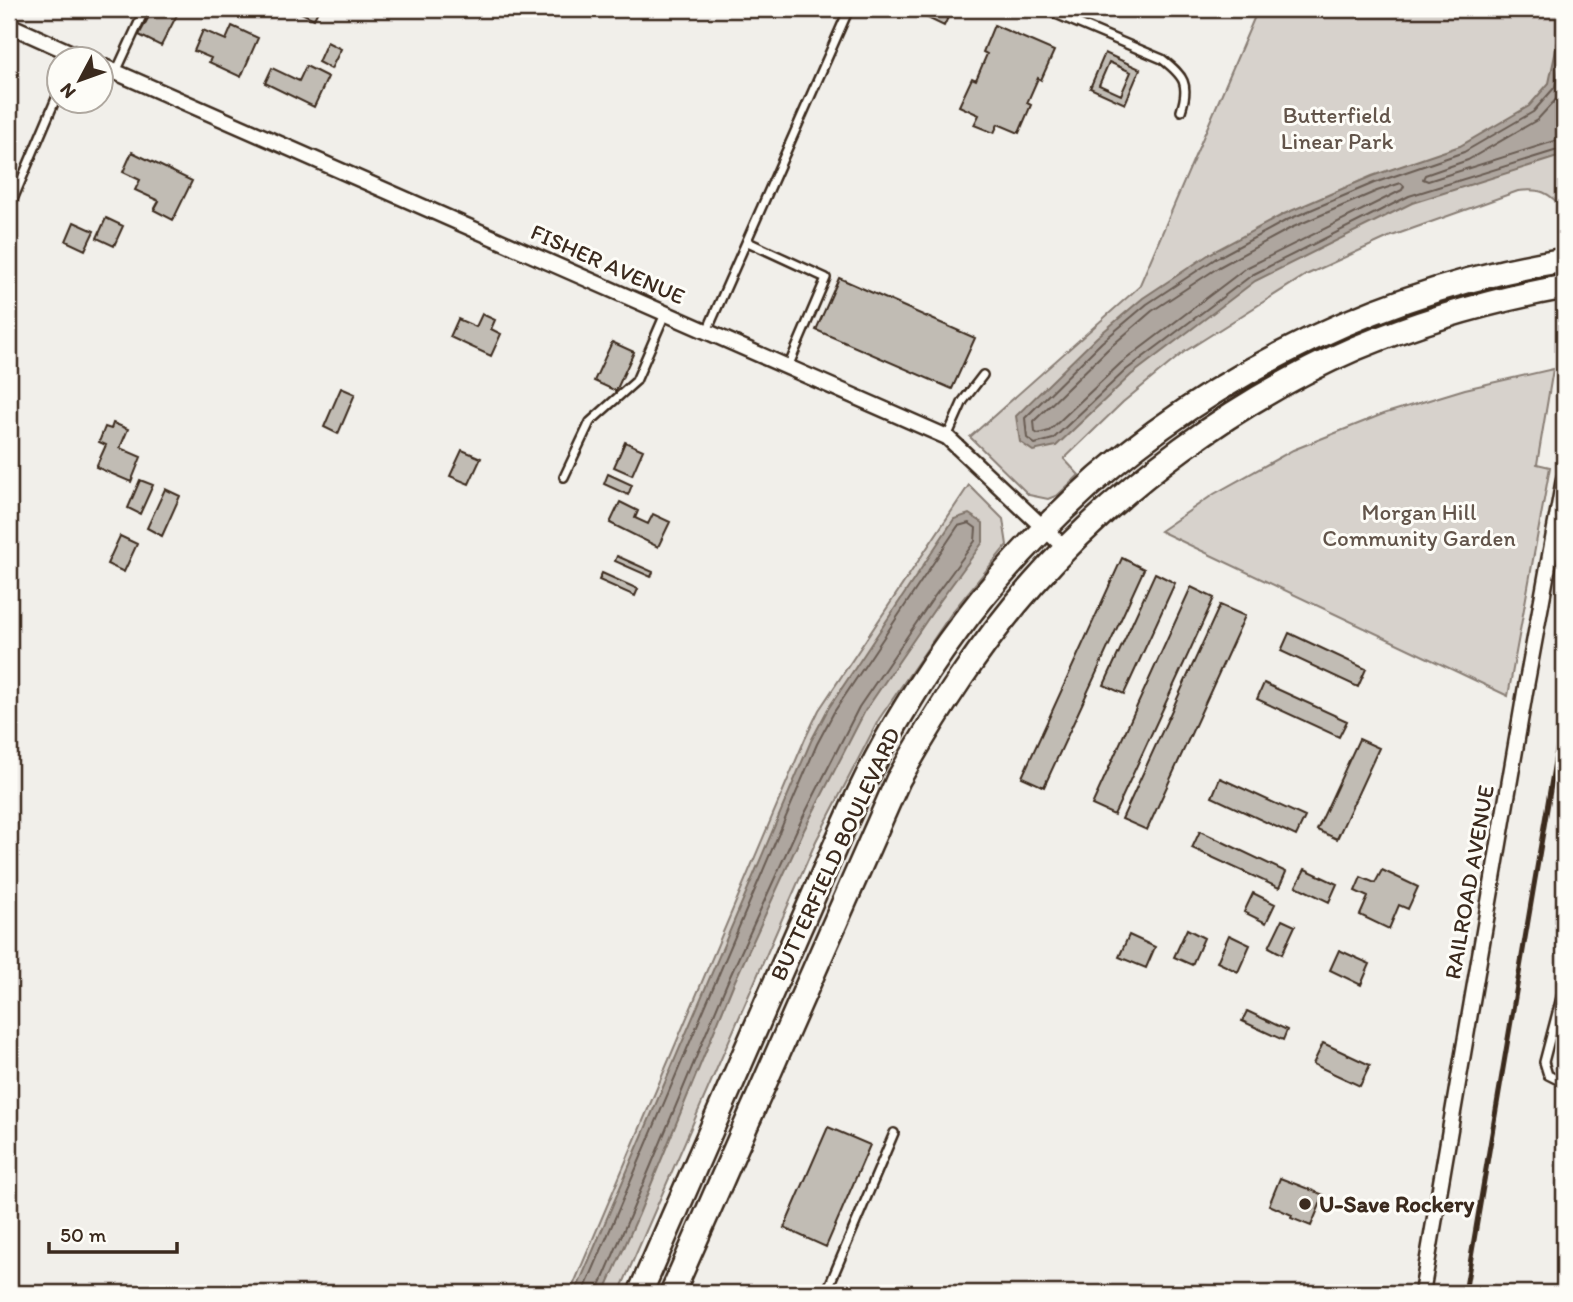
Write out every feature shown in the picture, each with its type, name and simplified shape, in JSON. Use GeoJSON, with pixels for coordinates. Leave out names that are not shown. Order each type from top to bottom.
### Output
{"type":"FeatureCollection","features":[{"type":"Feature","properties":{"kind":"main road","name":"BUTTERFIELD BOULEVARD"},"geometry":{"type":"LineString","coordinates":[[640,1293],[872,766],[902,712],[939,655],[971,612],[1044,528],[1094,482],[1169,423],[1222,387],[1286,352],[1345,324],[1405,301],[1468,281],[1564,260]]}},
{"type":"Feature","properties":{"kind":"main road","name":"BUTTERFIELD BOULEVARD"},"geometry":{"type":"LineString","coordinates":[[671,1293],[898,780],[964,671],[1033,583],[1101,515],[1189,444],[1297,377],[1356,349],[1412,327],[1468,309],[1564,287]]}},
{"type":"Feature","properties":{"kind":"street"},"geometry":{"type":"LineString","coordinates":[[9,24],[50,46]]}},
{"type":"Feature","properties":{"kind":"street","name":"FISHER AVENUE"},"geometry":{"type":"LineString","coordinates":[[116,73],[947,438],[1066,550]]}},
{"type":"Feature","properties":{"kind":"street","name":"RAILROAD AVENUE"},"geometry":{"type":"LineString","coordinates":[[1422,1293],[1564,479]]}},
{"type":"Feature","properties":{"kind":"lane"},"geometry":{"type":"LineString","coordinates":[[116,73],[145,9]]}},
{"type":"Feature","properties":{"kind":"lane"},"geometry":{"type":"LineString","coordinates":[[707,332],[849,9]]}},
{"type":"Feature","properties":{"kind":"lane"},"geometry":{"type":"LineString","coordinates":[[1044,9],[1162,59],[1180,74],[1185,83],[1186,92],[1181,111]]}},
{"type":"Feature","properties":{"kind":"lane"},"geometry":{"type":"LineString","coordinates":[[9,209],[49,116]]}},
{"type":"Feature","properties":{"kind":"lane"},"geometry":{"type":"LineString","coordinates":[[748,242],[826,278],[788,368]]}},
{"type":"Feature","properties":{"kind":"lane"},"geometry":{"type":"LineString","coordinates":[[564,477],[590,422],[636,381],[666,314]]}},
{"type":"Feature","properties":{"kind":"lane"},"geometry":{"type":"LineString","coordinates":[[947,438],[964,401],[984,375]]}},
{"type":"Feature","properties":{"kind":"lane"},"geometry":{"type":"LineString","coordinates":[[1564,986],[1544,1062],[1548,1075],[1564,1083]]}},
{"type":"Feature","properties":{"kind":"lane"},"geometry":{"type":"LineString","coordinates":[[827,1293],[894,1133]]}},
{"type":"Feature","properties":{"kind":"green space","name":"Butterfield Linear Park"},"geometry":{"type":"Polygon","coordinates":[[[1258,9],[1564,9],[1564,209],[1544,192],[1518,191],[1389,237],[1306,275],[1184,352],[1123,402],[1064,459],[1079,475],[1058,495],[1048,499],[1029,495],[970,437],[1139,287],[1258,9]]]}},
{"type":"Feature","properties":{"kind":"green space","name":"Morgan Hill Community Garden"},"geometry":{"type":"Polygon","coordinates":[[[1553,369],[1537,464],[1550,467],[1508,696],[1160,531],[1214,494],[1293,450],[1383,414],[1465,389],[1553,369]]]}},
{"type":"Feature","properties":{"kind":"green space"},"geometry":{"type":"Polygon","coordinates":[[[969,485],[1003,519],[1007,545],[953,611],[879,719],[816,841],[619,1293],[570,1293],[819,710],[969,485]]]}},
{"type":"Feature","properties":{"kind":"water"},"geometry":{"type":"Polygon","coordinates":[[[1564,12],[1564,155],[1412,203],[1255,281],[1131,375],[1056,446],[1033,451],[1020,442],[1016,416],[1097,337],[1143,298],[1211,253],[1284,214],[1372,176],[1460,146],[1529,106],[1549,83],[1564,12]]]}},
{"type":"Feature","properties":{"kind":"water"},"geometry":{"type":"Polygon","coordinates":[[[969,514],[983,523],[983,542],[865,711],[804,830],[733,985],[604,1293],[575,1293],[811,741],[828,709],[954,519],[969,514]]]}},
{"type":"Feature","properties":{"kind":"building"},"geometry":{"type":"Polygon","coordinates":[[[153,9],[180,9],[161,46],[139,35],[153,9]]]}},
{"type":"Feature","properties":{"kind":"building"},"geometry":{"type":"Polygon","coordinates":[[[293,9],[319,9],[314,19],[293,9]]]}},
{"type":"Feature","properties":{"kind":"building"},"geometry":{"type":"Polygon","coordinates":[[[909,9],[924,9],[941,17],[944,9],[952,9],[944,26],[909,9]]]}},
{"type":"Feature","properties":{"kind":"building"},"geometry":{"type":"Polygon","coordinates":[[[994,25],[1054,51],[1027,103],[1031,105],[1019,133],[998,124],[994,133],[974,125],[979,115],[959,106],[972,78],[976,80],[987,54],[983,52],[994,25]]]}},
{"type":"Feature","properties":{"kind":"building"},"geometry":{"type":"Polygon","coordinates":[[[232,26],[258,38],[241,77],[209,62],[211,58],[194,51],[203,30],[226,40],[232,26]]]}},
{"type":"Feature","properties":{"kind":"building"},"geometry":{"type":"Polygon","coordinates":[[[327,42],[341,49],[331,69],[318,62],[327,42]]]}},
{"type":"Feature","properties":{"kind":"building"},"geometry":{"type":"Polygon","coordinates":[[[1105,53],[1140,69],[1125,104],[1090,88],[1105,53]],[[1109,62],[1099,85],[1121,95],[1131,72],[1109,62]]]}},
{"type":"Feature","properties":{"kind":"building"},"geometry":{"type":"Polygon","coordinates":[[[306,66],[328,77],[314,107],[265,83],[272,68],[299,81],[306,66]]]}},
{"type":"Feature","properties":{"kind":"building"},"geometry":{"type":"Polygon","coordinates":[[[132,152],[192,181],[173,220],[154,210],[159,201],[135,190],[140,180],[123,172],[132,152]]]}},
{"type":"Feature","properties":{"kind":"building"},"geometry":{"type":"Polygon","coordinates":[[[106,218],[123,226],[114,246],[97,238],[106,218]]]}},
{"type":"Feature","properties":{"kind":"building"},"geometry":{"type":"Polygon","coordinates":[[[74,222],[94,231],[85,250],[66,241],[74,222]]]}},
{"type":"Feature","properties":{"kind":"building"},"geometry":{"type":"Polygon","coordinates":[[[839,278],[975,338],[952,389],[816,330],[839,278]]]}},
{"type":"Feature","properties":{"kind":"building"},"geometry":{"type":"Polygon","coordinates":[[[482,314],[495,320],[491,329],[501,334],[491,356],[450,337],[458,319],[476,327],[482,314]]]}},
{"type":"Feature","properties":{"kind":"building"},"geometry":{"type":"Polygon","coordinates":[[[612,342],[634,352],[616,391],[594,381],[612,342]]]}},
{"type":"Feature","properties":{"kind":"building"},"geometry":{"type":"Polygon","coordinates":[[[341,388],[355,394],[338,434],[324,427],[341,388]]]}},
{"type":"Feature","properties":{"kind":"building"},"geometry":{"type":"Polygon","coordinates":[[[113,423],[128,429],[120,448],[141,457],[131,482],[96,467],[106,445],[99,442],[105,427],[111,429],[113,423]]]}},
{"type":"Feature","properties":{"kind":"building"},"geometry":{"type":"Polygon","coordinates":[[[625,442],[643,450],[632,475],[614,467],[625,442]]]}},
{"type":"Feature","properties":{"kind":"building"},"geometry":{"type":"Polygon","coordinates":[[[462,450],[481,458],[469,484],[450,476],[462,450]]]}},
{"type":"Feature","properties":{"kind":"building"},"geometry":{"type":"Polygon","coordinates":[[[608,474],[632,485],[628,495],[604,484],[608,474]]]}},
{"type":"Feature","properties":{"kind":"building"},"geometry":{"type":"Polygon","coordinates":[[[140,480],[153,485],[140,514],[128,508],[140,480]]]}},
{"type":"Feature","properties":{"kind":"building"},"geometry":{"type":"Polygon","coordinates":[[[165,489],[180,496],[162,536],[147,528],[165,489]]]}},
{"type":"Feature","properties":{"kind":"building"},"geometry":{"type":"Polygon","coordinates":[[[620,502],[638,511],[635,518],[648,524],[653,514],[670,522],[658,547],[610,523],[620,502]]]}},
{"type":"Feature","properties":{"kind":"building"},"geometry":{"type":"Polygon","coordinates":[[[120,536],[137,544],[124,572],[107,564],[120,536]]]}},
{"type":"Feature","properties":{"kind":"building"},"geometry":{"type":"Polygon","coordinates":[[[617,556],[653,572],[651,577],[615,561],[617,556]]]}},
{"type":"Feature","properties":{"kind":"building"},"geometry":{"type":"Polygon","coordinates":[[[1122,558],[1144,569],[1044,787],[1022,777],[1122,558]]]}},
{"type":"Feature","properties":{"kind":"building"},"geometry":{"type":"Polygon","coordinates":[[[602,573],[638,589],[635,596],[599,580],[602,573]]]}},
{"type":"Feature","properties":{"kind":"building"},"geometry":{"type":"Polygon","coordinates":[[[1155,573],[1175,583],[1124,694],[1104,685],[1155,573]]]}},
{"type":"Feature","properties":{"kind":"building"},"geometry":{"type":"Polygon","coordinates":[[[1191,587],[1214,598],[1114,815],[1092,805],[1191,587]]]}},
{"type":"Feature","properties":{"kind":"building"},"geometry":{"type":"Polygon","coordinates":[[[1220,605],[1245,616],[1147,830],[1122,819],[1220,605]]]}},
{"type":"Feature","properties":{"kind":"building"},"geometry":{"type":"Polygon","coordinates":[[[1289,633],[1366,669],[1358,687],[1281,651],[1289,633]]]}},
{"type":"Feature","properties":{"kind":"building"},"geometry":{"type":"Polygon","coordinates":[[[1264,683],[1347,721],[1339,737],[1257,699],[1264,683]]]}},
{"type":"Feature","properties":{"kind":"building"},"geometry":{"type":"Polygon","coordinates":[[[1359,739],[1379,748],[1337,839],[1317,830],[1359,739]]]}},
{"type":"Feature","properties":{"kind":"building"},"geometry":{"type":"Polygon","coordinates":[[[1220,778],[1305,817],[1296,836],[1212,797],[1220,778]]]}},
{"type":"Feature","properties":{"kind":"building"},"geometry":{"type":"Polygon","coordinates":[[[1200,831],[1286,872],[1279,888],[1192,848],[1200,831]]]}},
{"type":"Feature","properties":{"kind":"building"},"geometry":{"type":"Polygon","coordinates":[[[1305,869],[1337,884],[1329,902],[1296,886],[1305,869]]]}},
{"type":"Feature","properties":{"kind":"building"},"geometry":{"type":"Polygon","coordinates":[[[1382,870],[1418,887],[1408,909],[1399,905],[1389,929],[1360,915],[1368,897],[1355,891],[1361,877],[1375,883],[1382,870]]]}},
{"type":"Feature","properties":{"kind":"building"},"geometry":{"type":"Polygon","coordinates":[[[1253,893],[1275,904],[1266,923],[1244,912],[1253,893]]]}},
{"type":"Feature","properties":{"kind":"building"},"geometry":{"type":"Polygon","coordinates":[[[1282,920],[1295,926],[1282,954],[1269,947],[1282,920]]]}},
{"type":"Feature","properties":{"kind":"building"},"geometry":{"type":"Polygon","coordinates":[[[1187,929],[1204,938],[1192,965],[1174,957],[1187,929]]]}},
{"type":"Feature","properties":{"kind":"building"},"geometry":{"type":"Polygon","coordinates":[[[1129,935],[1155,947],[1146,968],[1119,957],[1129,935]]]}},
{"type":"Feature","properties":{"kind":"building"},"geometry":{"type":"Polygon","coordinates":[[[1229,935],[1250,945],[1238,972],[1217,962],[1229,935]]]}},
{"type":"Feature","properties":{"kind":"building"},"geometry":{"type":"Polygon","coordinates":[[[1339,950],[1370,964],[1361,985],[1330,970],[1339,950]]]}},
{"type":"Feature","properties":{"kind":"building"},"geometry":{"type":"Polygon","coordinates":[[[1247,1011],[1287,1030],[1283,1040],[1242,1021],[1247,1011]]]}},
{"type":"Feature","properties":{"kind":"building"},"geometry":{"type":"Polygon","coordinates":[[[1323,1043],[1370,1065],[1360,1086],[1313,1064],[1323,1043]]]}},
{"type":"Feature","properties":{"kind":"building"},"geometry":{"type":"Polygon","coordinates":[[[828,1127],[870,1145],[826,1247],[784,1228],[828,1127]]]}},
{"type":"Feature","properties":{"kind":"building"},"geometry":{"type":"Polygon","coordinates":[[[1280,1178],[1324,1195],[1311,1226],[1269,1205],[1280,1178]]]}},
{"type":"Feature","properties":{"kind":"railway"},"geometry":{"type":"LineString","coordinates":[[1465,1293],[1564,708]]}},
{"type":"Feature","properties":{"kind":"place","name":"U-Save Rockery"},"geometry":{"type":"Point","coordinates":[1305,1204]}}]}
